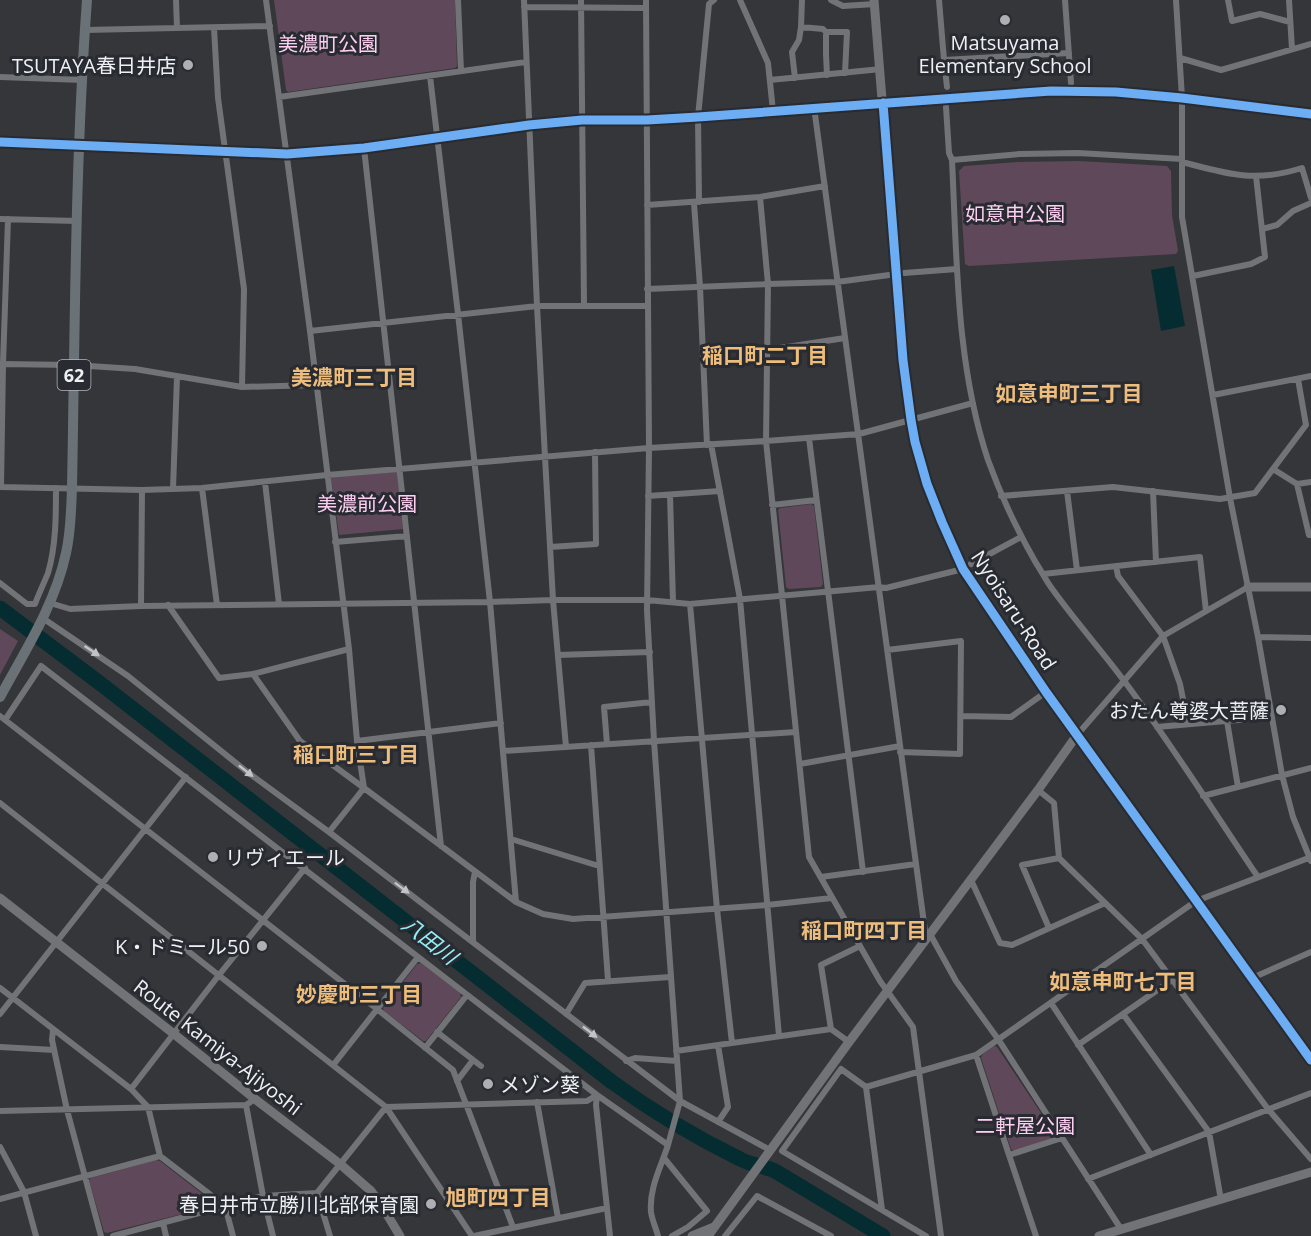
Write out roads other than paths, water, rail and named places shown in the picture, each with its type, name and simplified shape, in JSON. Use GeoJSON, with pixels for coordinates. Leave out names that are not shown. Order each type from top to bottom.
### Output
{"type":"FeatureCollection","features":[{"type":"Feature","properties":{"kind":"main road","name":"62"},"geometry":{"type":"LineString","coordinates":[[0,697],[42,622],[50,603],[61,575],[70,528],[77,221],[87,0]]}},
{"type":"Feature","properties":{"kind":"street"},"geometry":{"type":"LineString","coordinates":[[177,0],[177,28]]}},
{"type":"Feature","properties":{"kind":"street"},"geometry":{"type":"LineString","coordinates":[[266,0],[310,331],[364,788],[329,832]]}},
{"type":"Feature","properties":{"kind":"street"},"geometry":{"type":"LineString","coordinates":[[458,0],[461,71]]}},
{"type":"Feature","properties":{"kind":"street"},"geometry":{"type":"LineString","coordinates":[[582,0],[584,305]]}},
{"type":"Feature","properties":{"kind":"street"},"geometry":{"type":"LineString","coordinates":[[714,0],[709,4],[698,117],[697,202],[709,445],[740,599],[778,1036]]}},
{"type":"Feature","properties":{"kind":"street"},"geometry":{"type":"LineString","coordinates":[[740,0],[768,63],[773,111]]}},
{"type":"Feature","properties":{"kind":"street"},"geometry":{"type":"LineString","coordinates":[[795,78],[792,52],[799,40],[802,0]]}},
{"type":"Feature","properties":{"kind":"street"},"geometry":{"type":"LineString","coordinates":[[831,0],[843,6],[874,2]]}},
{"type":"Feature","properties":{"kind":"street"},"geometry":{"type":"LineString","coordinates":[[939,0],[946,87]]}},
{"type":"Feature","properties":{"kind":"street"},"geometry":{"type":"LineString","coordinates":[[1065,0],[1071,83]]}},
{"type":"Feature","properties":{"kind":"street"},"geometry":{"type":"LineString","coordinates":[[866,1087],[976,1055],[1196,901],[1310,859],[1293,817],[1282,775],[1258,637],[1230,498],[1182,217],[1182,98],[1176,0]]}},
{"type":"Feature","properties":{"kind":"street"},"geometry":{"type":"LineString","coordinates":[[1228,0],[1232,21],[1260,14],[1290,22]]}},
{"type":"Feature","properties":{"kind":"street"},"geometry":{"type":"LineString","coordinates":[[1289,0],[1292,49]]}},
{"type":"Feature","properties":{"kind":"street","name":"Nyoisaru-Road"},"geometry":{"type":"LineString","coordinates":[[874,2],[903,360],[915,442],[927,484],[942,522],[1046,692],[1311,1060]]}},
{"type":"Feature","properties":{"kind":"street"},"geometry":{"type":"LineString","coordinates":[[566,747],[550,547],[524,4],[582,8],[646,4],[649,448],[647,600],[654,741],[680,1103],[664,1158],[656,1175],[651,1198],[651,1214],[658,1236]]}},
{"type":"Feature","properties":{"kind":"street"},"geometry":{"type":"LineString","coordinates":[[85,30],[270,26]]}},
{"type":"Feature","properties":{"kind":"street"},"geometry":{"type":"LineString","coordinates":[[801,27],[823,29],[826,32],[847,32],[845,73]]}},
{"type":"Feature","properties":{"kind":"street"},"geometry":{"type":"LineString","coordinates":[[214,28],[218,98],[244,290],[242,387]]}},
{"type":"Feature","properties":{"kind":"street"},"geometry":{"type":"LineString","coordinates":[[826,32],[827,75]]}},
{"type":"Feature","properties":{"kind":"street"},"geometry":{"type":"LineString","coordinates":[[1180,58],[1221,70],[1311,44]]}},
{"type":"Feature","properties":{"kind":"street"},"geometry":{"type":"LineString","coordinates":[[944,60],[1069,53]]}},
{"type":"Feature","properties":{"kind":"street"},"geometry":{"type":"LineString","coordinates":[[279,97],[526,62]]}},
{"type":"Feature","properties":{"kind":"street"},"geometry":{"type":"LineString","coordinates":[[770,80],[880,69]]}},
{"type":"Feature","properties":{"kind":"street"},"geometry":{"type":"LineString","coordinates":[[430,76],[490,602],[516,902]]}},
{"type":"Feature","properties":{"kind":"street"},"geometry":{"type":"LineString","coordinates":[[0,78],[82,80]]}},
{"type":"Feature","properties":{"kind":"street"},"geometry":{"type":"LineString","coordinates":[[0,142],[287,154],[364,148],[582,120],[698,117],[1051,91],[1116,92],[1311,114]]}},
{"type":"Feature","properties":{"kind":"street"},"geometry":{"type":"LineString","coordinates":[[946,107],[949,153],[952,160],[964,356],[973,403],[988,459],[1001,495],[1021,537],[1051,587],[1077,623],[1125,681],[1258,877]]}},
{"type":"Feature","properties":{"kind":"street"},"geometry":{"type":"LineString","coordinates":[[814,108],[900,749],[928,937],[956,981],[998,1039],[1121,1229]]}},
{"type":"Feature","properties":{"kind":"street"},"geometry":{"type":"LineString","coordinates":[[364,148],[441,846]]}},
{"type":"Feature","properties":{"kind":"street"},"geometry":{"type":"LineString","coordinates":[[952,160],[1020,154],[1078,153],[1182,160],[1234,175],[1256,177],[1283,174],[1302,168],[1311,198]]}},
{"type":"Feature","properties":{"kind":"street"},"geometry":{"type":"LineString","coordinates":[[1193,276],[1251,264],[1265,257],[1256,177]]}},
{"type":"Feature","properties":{"kind":"street"},"geometry":{"type":"LineString","coordinates":[[647,205],[760,197],[825,186]]}},
{"type":"Feature","properties":{"kind":"street"},"geometry":{"type":"LineString","coordinates":[[760,197],[768,284],[766,441],[809,857],[880,981],[913,1027],[941,1236]]}},
{"type":"Feature","properties":{"kind":"street"},"geometry":{"type":"LineString","coordinates":[[1262,230],[1277,225],[1293,211],[1311,203]]}},
{"type":"Feature","properties":{"kind":"street"},"geometry":{"type":"LineString","coordinates":[[0,219],[77,221]]}},
{"type":"Feature","properties":{"kind":"street"},"geometry":{"type":"LineString","coordinates":[[8,219],[0,487],[142,490],[202,488],[595,452],[859,434],[973,403]]}},
{"type":"Feature","properties":{"kind":"street"},"geometry":{"type":"LineString","coordinates":[[904,273],[957,269]]}},
{"type":"Feature","properties":{"kind":"street"},"geometry":{"type":"LineString","coordinates":[[647,289],[837,282],[889,275]]}},
{"type":"Feature","properties":{"kind":"street"},"geometry":{"type":"LineString","coordinates":[[310,331],[537,306],[648,306]]}},
{"type":"Feature","properties":{"kind":"street"},"geometry":{"type":"LineString","coordinates":[[767,350],[845,338]]}},
{"type":"Feature","properties":{"kind":"street"},"geometry":{"type":"LineString","coordinates":[[2,364],[135,369],[242,387],[316,385]]}},
{"type":"Feature","properties":{"kind":"street"},"geometry":{"type":"LineString","coordinates":[[173,489],[177,376]]}},
{"type":"Feature","properties":{"kind":"street"},"geometry":{"type":"LineString","coordinates":[[1213,394],[1311,376]]}},
{"type":"Feature","properties":{"kind":"street"},"geometry":{"type":"LineString","coordinates":[[1001,495],[1113,488],[1220,499],[1255,493],[1306,424],[1298,379]]}},
{"type":"Feature","properties":{"kind":"street"},"geometry":{"type":"LineString","coordinates":[[809,438],[863,872]]}},
{"type":"Feature","properties":{"kind":"street"},"geometry":{"type":"LineString","coordinates":[[550,547],[596,544],[595,452]]}},
{"type":"Feature","properties":{"kind":"street"},"geometry":{"type":"LineString","coordinates":[[1273,469],[1297,484],[1311,482]]}},
{"type":"Feature","properties":{"kind":"street"},"geometry":{"type":"LineString","coordinates":[[265,482],[279,604]]}},
{"type":"Feature","properties":{"kind":"street"},"geometry":{"type":"LineString","coordinates":[[1297,484],[1309,535],[1311,535]]}},
{"type":"Feature","properties":{"kind":"street"},"geometry":{"type":"LineString","coordinates":[[0,583],[27,604],[35,604],[48,572],[55,534],[56,488]]}},
{"type":"Feature","properties":{"kind":"street"},"geometry":{"type":"LineString","coordinates":[[202,488],[217,605]]}},
{"type":"Feature","properties":{"kind":"street"},"geometry":{"type":"LineString","coordinates":[[141,606],[142,490]]}},
{"type":"Feature","properties":{"kind":"street"},"geometry":{"type":"LineString","coordinates":[[1068,491],[1077,570]]}},
{"type":"Feature","properties":{"kind":"street"},"geometry":{"type":"LineString","coordinates":[[1153,491],[1156,562]]}},
{"type":"Feature","properties":{"kind":"street"},"geometry":{"type":"LineString","coordinates":[[648,496],[720,492]]}},
{"type":"Feature","properties":{"kind":"street"},"geometry":{"type":"LineString","coordinates":[[670,495],[673,602]]}},
{"type":"Feature","properties":{"kind":"street"},"geometry":{"type":"LineString","coordinates":[[772,505],[816,500]]}},
{"type":"Feature","properties":{"kind":"street"},"geometry":{"type":"LineString","coordinates":[[335,542],[407,536]]}},
{"type":"Feature","properties":{"kind":"street"},"geometry":{"type":"LineString","coordinates":[[50,603],[70,609],[168,605],[553,600],[647,600],[690,604],[886,588],[967,566],[1021,537]]}},
{"type":"Feature","properties":{"kind":"street"},"geometry":{"type":"LineString","coordinates":[[1043,574],[1200,557],[1206,611]]}},
{"type":"Feature","properties":{"kind":"street"},"geometry":{"type":"LineString","coordinates":[[1116,566],[1118,576],[1163,636],[1180,684],[1188,724]]}},
{"type":"Feature","properties":{"kind":"street"},"geometry":{"type":"LineString","coordinates":[[708,1236],[1077,735],[1163,636],[1248,587],[1311,587]]}},
{"type":"Feature","properties":{"kind":"street"},"geometry":{"type":"LineString","coordinates":[[690,604],[717,909],[732,1043]]}},
{"type":"Feature","properties":{"kind":"street"},"geometry":{"type":"LineString","coordinates":[[168,605],[219,678],[252,674],[349,649]]}},
{"type":"Feature","properties":{"kind":"street"},"geometry":{"type":"LineString","coordinates":[[42,622],[128,676],[246,771],[473,942],[680,1103],[770,1150]]}},
{"type":"Feature","properties":{"kind":"street"},"geometry":{"type":"LineString","coordinates":[[1258,637],[1311,638]]}},
{"type":"Feature","properties":{"kind":"street"},"geometry":{"type":"LineString","coordinates":[[800,764],[900,749],[960,754],[962,641],[887,650]]}},
{"type":"Feature","properties":{"kind":"street"},"geometry":{"type":"LineString","coordinates":[[558,655],[650,652]]}},
{"type":"Feature","properties":{"kind":"street"},"geometry":{"type":"LineString","coordinates":[[513,1227],[453,1070],[2,718],[41,666],[597,1095],[668,1145]]}},
{"type":"Feature","properties":{"kind":"street"},"geometry":{"type":"LineString","coordinates":[[252,674],[300,741],[516,902],[543,914],[573,919],[832,898]]}},
{"type":"Feature","properties":{"kind":"street"},"geometry":{"type":"LineString","coordinates":[[961,716],[1011,717],[1046,692]]}},
{"type":"Feature","properties":{"kind":"street"},"geometry":{"type":"LineString","coordinates":[[607,744],[604,707],[652,702]]}},
{"type":"Feature","properties":{"kind":"street"},"geometry":{"type":"LineString","coordinates":[[1157,727],[1272,717]]}},
{"type":"Feature","properties":{"kind":"street"},"geometry":{"type":"LineString","coordinates":[[1227,721],[1238,787]]}},
{"type":"Feature","properties":{"kind":"street"},"geometry":{"type":"LineString","coordinates":[[357,741],[501,723]]}},
{"type":"Feature","properties":{"kind":"street"},"geometry":{"type":"LineString","coordinates":[[503,751],[796,732]]}},
{"type":"Feature","properties":{"kind":"street"},"geometry":{"type":"LineString","coordinates":[[591,746],[608,980]]}},
{"type":"Feature","properties":{"kind":"street"},"geometry":{"type":"LineString","coordinates":[[1203,796],[1311,768]]}},
{"type":"Feature","properties":{"kind":"street"},"geometry":{"type":"LineString","coordinates":[[0,1014],[186,777]]}},
{"type":"Feature","properties":{"kind":"street"},"geometry":{"type":"LineString","coordinates":[[1038,790],[1054,803],[1059,858],[1142,939],[1268,1109],[1311,1159]]}},
{"type":"Feature","properties":{"kind":"street"},"geometry":{"type":"LineString","coordinates":[[0,803],[386,1107],[473,1236],[607,1208]]}},
{"type":"Feature","properties":{"kind":"street"},"geometry":{"type":"LineString","coordinates":[[511,839],[599,866]]}},
{"type":"Feature","properties":{"kind":"street"},"geometry":{"type":"LineString","coordinates":[[1049,927],[1022,865],[1059,858]]}},
{"type":"Feature","properties":{"kind":"street"},"geometry":{"type":"LineString","coordinates":[[821,877],[916,864]]}},
{"type":"Feature","properties":{"kind":"street"},"geometry":{"type":"LineString","coordinates":[[131,1089],[304,868]]}},
{"type":"Feature","properties":{"kind":"street"},"geometry":{"type":"LineString","coordinates":[[473,942],[475,872]]}},
{"type":"Feature","properties":{"kind":"street"},"geometry":{"type":"LineString","coordinates":[[971,880],[1000,943],[1012,945],[1105,903]]}},
{"type":"Feature","properties":{"kind":"street","name":"Route Kamiya-Ajiyoshi"},"geometry":{"type":"LineString","coordinates":[[0,898],[174,1034],[250,1102],[340,1164],[371,1191],[400,1236]]}},
{"type":"Feature","properties":{"kind":"street"},"geometry":{"type":"LineString","coordinates":[[831,1029],[821,966],[860,946]]}},
{"type":"Feature","properties":{"kind":"street"},"geometry":{"type":"LineString","coordinates":[[1252,978],[1311,951]]}},
{"type":"Feature","properties":{"kind":"street"},"geometry":{"type":"LineString","coordinates":[[334,1064],[418,957]]}},
{"type":"Feature","properties":{"kind":"street"},"geometry":{"type":"LineString","coordinates":[[566,1014],[585,983],[670,976]]}},
{"type":"Feature","properties":{"kind":"street"},"geometry":{"type":"LineString","coordinates":[[1078,1045],[1172,981]]}},
{"type":"Feature","properties":{"kind":"street"},"geometry":{"type":"LineString","coordinates":[[0,988],[131,1089],[148,1107],[160,1156],[225,1206],[233,1236]]}},
{"type":"Feature","properties":{"kind":"street"},"geometry":{"type":"LineString","coordinates":[[425,1048],[467,995]]}},
{"type":"Feature","properties":{"kind":"street"},"geometry":{"type":"LineString","coordinates":[[1051,1003],[1151,1155]]}},
{"type":"Feature","properties":{"kind":"street"},"geometry":{"type":"LineString","coordinates":[[1123,1014],[1209,1132],[1221,1200]]}},
{"type":"Feature","properties":{"kind":"street"},"geometry":{"type":"LineString","coordinates":[[676,1052],[831,1029],[849,1042]]}},
{"type":"Feature","properties":{"kind":"street"},"geometry":{"type":"LineString","coordinates":[[53,1030],[52,1040],[67,1110],[101,1236]]}},
{"type":"Feature","properties":{"kind":"street"},"geometry":{"type":"LineString","coordinates":[[437,1032],[481,1066]]}},
{"type":"Feature","properties":{"kind":"street"},"geometry":{"type":"LineString","coordinates":[[718,1045],[728,1107],[718,1122]]}},
{"type":"Feature","properties":{"kind":"street"},"geometry":{"type":"LineString","coordinates":[[0,1047],[54,1050]]}},
{"type":"Feature","properties":{"kind":"street"},"geometry":{"type":"LineString","coordinates":[[976,1055],[1036,1236]]}},
{"type":"Feature","properties":{"kind":"street"},"geometry":{"type":"LineString","coordinates":[[626,1061],[635,1058],[676,1061]]}},
{"type":"Feature","properties":{"kind":"street"},"geometry":{"type":"LineString","coordinates":[[456,1081],[473,1060]]}},
{"type":"Feature","properties":{"kind":"street"},"geometry":{"type":"LineString","coordinates":[[882,1210],[866,1087],[841,1069],[782,1151],[926,1236]]}},
{"type":"Feature","properties":{"kind":"street"},"geometry":{"type":"LineString","coordinates":[[1088,1179],[1311,1093]]}},
{"type":"Feature","properties":{"kind":"street"},"geometry":{"type":"LineString","coordinates":[[113,1236],[263,1196],[317,1193],[386,1107],[587,1101],[597,1095]]}},
{"type":"Feature","properties":{"kind":"street"},"geometry":{"type":"LineString","coordinates":[[597,1095],[596,1106],[610,1236]]}},
{"type":"Feature","properties":{"kind":"street"},"geometry":{"type":"LineString","coordinates":[[0,1111],[250,1102],[263,1196],[273,1236]]}},
{"type":"Feature","properties":{"kind":"street"},"geometry":{"type":"LineString","coordinates":[[537,1102],[558,1218]]}},
{"type":"Feature","properties":{"kind":"street"},"geometry":{"type":"LineString","coordinates":[[1009,1155],[1062,1138]]}},
{"type":"Feature","properties":{"kind":"street"},"geometry":{"type":"LineString","coordinates":[[0,1147],[24,1192],[36,1236]]}},
{"type":"Feature","properties":{"kind":"street"},"geometry":{"type":"LineString","coordinates":[[0,1198],[160,1156]]}},
{"type":"Feature","properties":{"kind":"street"},"geometry":{"type":"LineString","coordinates":[[664,1158],[707,1211],[688,1227],[672,1236]]}},
{"type":"Feature","properties":{"kind":"street"},"geometry":{"type":"LineString","coordinates":[[1099,1236],[1311,1172]]}},
{"type":"Feature","properties":{"kind":"street"},"geometry":{"type":"LineString","coordinates":[[317,1193],[330,1236]]}},
{"type":"Feature","properties":{"kind":"street"},"geometry":{"type":"LineString","coordinates":[[725,1236],[757,1196],[821,1234],[831,1236]]}},
{"type":"Feature","properties":{"kind":"street"},"geometry":{"type":"LineString","coordinates":[[162,1223],[166,1236]]}},
{"type":"Feature","properties":{"kind":"street"},"geometry":{"type":"LineString","coordinates":[[692,1236],[714,1227]]}},
{"type":"Feature","properties":{"kind":"water"},"geometry":{"type":"Polygon","coordinates":[[[1174,266],[1185,326],[1161,331],[1151,270],[1174,266]]]}},
{"type":"Feature","properties":{"kind":"waterway","name":"八田川"},"geometry":{"type":"LineString","coordinates":[[0,608],[612,1082],[690,1133],[744,1161],[775,1171],[883,1236]]}},
{"type":"Feature","properties":{"kind":"place","name":"Matsuyama Elementary School"},"geometry":{"type":"Point","coordinates":[1005,20]}},
{"type":"Feature","properties":{"kind":"place","name":"TSUTAYA春日井店"},"geometry":{"type":"Point","coordinates":[188,65]}},
{"type":"Feature","properties":{"kind":"place","name":"おたん尊婆大菩薩"},"geometry":{"type":"Point","coordinates":[1281,710]}},
{"type":"Feature","properties":{"kind":"place","name":"リヴィエール"},"geometry":{"type":"Point","coordinates":[213,857]}},
{"type":"Feature","properties":{"kind":"place","name":"K・ドミール50"},"geometry":{"type":"Point","coordinates":[262,946]}},
{"type":"Feature","properties":{"kind":"place","name":"メゾン葵"},"geometry":{"type":"Point","coordinates":[488,1084]}},
{"type":"Feature","properties":{"kind":"place","name":"春日井市立勝川北部保育園"},"geometry":{"type":"Point","coordinates":[431,1204]}},
{"type":"Feature","properties":{"kind":"district","name":"稲口町二丁目"},"geometry":{"type":"Point","coordinates":[765,355]}},
{"type":"Feature","properties":{"kind":"district","name":"美濃町三丁目"},"geometry":{"type":"Point","coordinates":[354,377]}},
{"type":"Feature","properties":{"kind":"district","name":"如意申町三丁目"},"geometry":{"type":"Point","coordinates":[1069,393]}},
{"type":"Feature","properties":{"kind":"district","name":"稲口町三丁目"},"geometry":{"type":"Point","coordinates":[356,754]}},
{"type":"Feature","properties":{"kind":"district","name":"稲口町四丁目"},"geometry":{"type":"Point","coordinates":[864,930]}},
{"type":"Feature","properties":{"kind":"district","name":"如意申町七丁目"},"geometry":{"type":"Point","coordinates":[1123,981]}},
{"type":"Feature","properties":{"kind":"district","name":"妙慶町三丁目"},"geometry":{"type":"Point","coordinates":[359,994]}},
{"type":"Feature","properties":{"kind":"district","name":"旭町四丁目"},"geometry":{"type":"Point","coordinates":[498,1197]}},
{"type":"Feature","properties":{"kind":"park label","name":"美濃町公園"},"geometry":{"type":"Point","coordinates":[328,43]}},
{"type":"Feature","properties":{"kind":"park label","name":"如意申公園"},"geometry":{"type":"Point","coordinates":[1015,213]}},
{"type":"Feature","properties":{"kind":"park label","name":"美濃前公園"},"geometry":{"type":"Point","coordinates":[367,503]}},
{"type":"Feature","properties":{"kind":"park label","name":"二軒屋公園"},"geometry":{"type":"Point","coordinates":[1025,1125]}}]}
